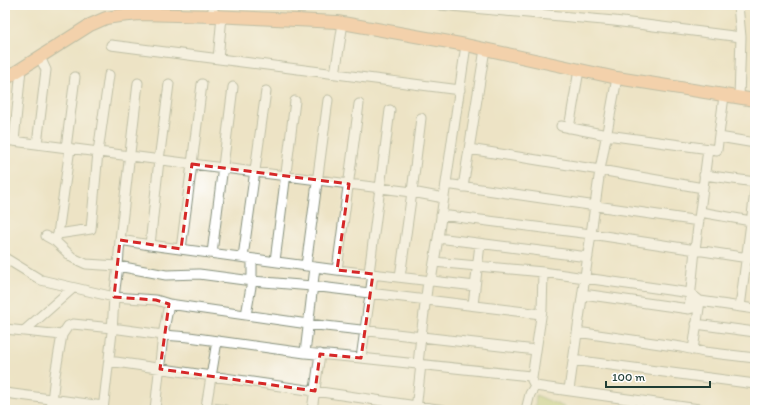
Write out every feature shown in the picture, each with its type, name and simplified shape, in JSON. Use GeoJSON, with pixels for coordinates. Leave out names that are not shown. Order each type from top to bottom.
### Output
{"type":"FeatureCollection","features":[{"type":"Feature","properties":{"kind":"main road"},"geometry":{"type":"LineString","coordinates":[[6,76],[21,70],[90,25],[106,18],[140,14],[216,12],[343,23],[466,45],[617,78],[755,100]]}},
{"type":"Feature","properties":{"kind":"street"},"geometry":{"type":"LineString","coordinates":[[440,5],[518,9],[741,37]]}},
{"type":"Feature","properties":{"kind":"street"},"geometry":{"type":"LineString","coordinates":[[738,5],[741,37],[739,98]]}},
{"type":"Feature","properties":{"kind":"street"},"geometry":{"type":"LineString","coordinates":[[216,12],[218,59]]}},
{"type":"Feature","properties":{"kind":"street"},"geometry":{"type":"LineString","coordinates":[[336,74],[343,23]]}},
{"type":"Feature","properties":{"kind":"street"},"geometry":{"type":"LineString","coordinates":[[111,45],[460,90]]}},
{"type":"Feature","properties":{"kind":"street"},"geometry":{"type":"LineString","coordinates":[[416,408],[421,336],[426,300],[438,238],[466,45]]}},
{"type":"Feature","properties":{"kind":"street"},"geometry":{"type":"LineString","coordinates":[[463,187],[485,49]]}},
{"type":"Feature","properties":{"kind":"street"},"geometry":{"type":"LineString","coordinates":[[37,144],[46,70],[40,57]]}},
{"type":"Feature","properties":{"kind":"street"},"geometry":{"type":"LineString","coordinates":[[21,70],[9,141],[412,192],[444,198]]}},
{"type":"Feature","properties":{"kind":"street"},"geometry":{"type":"LineString","coordinates":[[579,70],[565,127],[607,135],[717,150],[724,96]]}},
{"type":"Feature","properties":{"kind":"street"},"geometry":{"type":"LineString","coordinates":[[46,236],[56,237],[91,229],[98,152],[109,75]]}},
{"type":"Feature","properties":{"kind":"street"},"geometry":{"type":"LineString","coordinates":[[75,77],[68,148],[56,237],[73,258],[86,264],[118,266],[166,275],[199,274],[252,281],[312,286],[541,314]]}},
{"type":"Feature","properties":{"kind":"street"},"geometry":{"type":"LineString","coordinates":[[569,390],[600,170],[617,78]]}},
{"type":"Feature","properties":{"kind":"street"},"geometry":{"type":"LineString","coordinates":[[5,392],[103,408],[138,83]]}},
{"type":"Feature","properties":{"kind":"street"},"geometry":{"type":"LineString","coordinates":[[150,245],[169,84]]}},
{"type":"Feature","properties":{"kind":"street"},"geometry":{"type":"LineString","coordinates":[[181,249],[202,84]]}},
{"type":"Feature","properties":{"kind":"street"},"geometry":{"type":"LineString","coordinates":[[212,253],[233,87]]}},
{"type":"Feature","properties":{"kind":"street"},"geometry":{"type":"LineString","coordinates":[[246,315],[252,281],[248,258],[254,172],[266,91]]}},
{"type":"Feature","properties":{"kind":"street"},"geometry":{"type":"LineString","coordinates":[[305,353],[312,286],[310,266],[317,180],[328,100]]}},
{"type":"Feature","properties":{"kind":"street"},"geometry":{"type":"LineString","coordinates":[[275,261],[295,101]]}},
{"type":"Feature","properties":{"kind":"street"},"geometry":{"type":"LineString","coordinates":[[337,270],[359,104]]}},
{"type":"Feature","properties":{"kind":"street"},"geometry":{"type":"LineString","coordinates":[[361,358],[370,293],[380,188],[390,110]]}},
{"type":"Feature","properties":{"kind":"street"},"geometry":{"type":"LineString","coordinates":[[400,277],[421,118]]}},
{"type":"Feature","properties":{"kind":"street"},"geometry":{"type":"LineString","coordinates":[[719,137],[755,144]]}},
{"type":"Feature","properties":{"kind":"street"},"geometry":{"type":"LineString","coordinates":[[689,309],[708,149]]}},
{"type":"Feature","properties":{"kind":"street"},"geometry":{"type":"LineString","coordinates":[[469,150],[600,170],[703,188]]}},
{"type":"Feature","properties":{"kind":"street"},"geometry":{"type":"LineString","coordinates":[[704,175],[755,182]]}},
{"type":"Feature","properties":{"kind":"street"},"geometry":{"type":"LineString","coordinates":[[446,184],[595,206],[699,217],[751,220]]}},
{"type":"Feature","properties":{"kind":"street"},"geometry":{"type":"LineString","coordinates":[[740,307],[751,258],[751,220],[755,192]]}},
{"type":"Feature","properties":{"kind":"street"},"geometry":{"type":"LineString","coordinates":[[441,215],[591,234],[751,258]]}},
{"type":"Feature","properties":{"kind":"street"},"geometry":{"type":"LineString","coordinates":[[438,238],[588,257]]}},
{"type":"Feature","properties":{"kind":"street"},"geometry":{"type":"LineString","coordinates":[[120,240],[337,270],[475,286]]}},
{"type":"Feature","properties":{"kind":"street"},"geometry":{"type":"LineString","coordinates":[[473,306],[480,244]]}},
{"type":"Feature","properties":{"kind":"street"},"geometry":{"type":"LineString","coordinates":[[5,258],[41,280],[114,297],[156,300],[169,304],[308,324],[536,350]]}},
{"type":"Feature","properties":{"kind":"street"},"geometry":{"type":"LineString","coordinates":[[434,262],[543,272],[690,293],[700,301],[755,309]]}},
{"type":"Feature","properties":{"kind":"street"},"geometry":{"type":"LineString","coordinates":[[526,410],[533,382],[541,314],[543,272]]}},
{"type":"Feature","properties":{"kind":"street"},"geometry":{"type":"LineString","coordinates":[[24,331],[73,288]]}},
{"type":"Feature","properties":{"kind":"street"},"geometry":{"type":"LineString","coordinates":[[583,294],[689,309],[693,308],[700,301]]}},
{"type":"Feature","properties":{"kind":"street"},"geometry":{"type":"LineString","coordinates":[[693,350],[700,301]]}},
{"type":"Feature","properties":{"kind":"street"},"geometry":{"type":"LineString","coordinates":[[155,410],[163,335],[169,304]]}},
{"type":"Feature","properties":{"kind":"street"},"geometry":{"type":"LineString","coordinates":[[50,410],[62,336],[68,326],[73,324],[189,337],[305,353],[530,376],[533,382]]}},
{"type":"Feature","properties":{"kind":"street"},"geometry":{"type":"LineString","coordinates":[[696,324],[755,332]]}},
{"type":"Feature","properties":{"kind":"street"},"geometry":{"type":"LineString","coordinates":[[5,329],[62,336]]}},
{"type":"Feature","properties":{"kind":"street"},"geometry":{"type":"LineString","coordinates":[[577,332],[755,358]]}},
{"type":"Feature","properties":{"kind":"street"},"geometry":{"type":"LineString","coordinates":[[217,341],[206,409],[225,410]]}},
{"type":"Feature","properties":{"kind":"street"},"geometry":{"type":"LineString","coordinates":[[312,410],[320,354]]}},
{"type":"Feature","properties":{"kind":"street"},"geometry":{"type":"LineString","coordinates":[[573,360],[755,384]]}},
{"type":"Feature","properties":{"kind":"street"},"geometry":{"type":"LineString","coordinates":[[108,361],[212,375],[416,408],[444,410]]}},
{"type":"Feature","properties":{"kind":"street"},"geometry":{"type":"LineString","coordinates":[[533,382],[569,390],[706,410]]}},
{"type":"Feature","properties":{"kind":"highlighted area"},"geometry":{"type":"Polygon","coordinates":[[[192,164],[349,184],[337,270],[373,274],[361,358],[320,354],[315,391],[160,369],[169,304],[156,300],[114,297],[120,240],[181,249],[192,164]]]}},
{"type":"Feature","properties":{"kind":"green space"},"geometry":{"type":"Polygon","coordinates":[[[536,395],[571,410],[529,410],[529,407],[535,408],[536,395]]]}}]}
